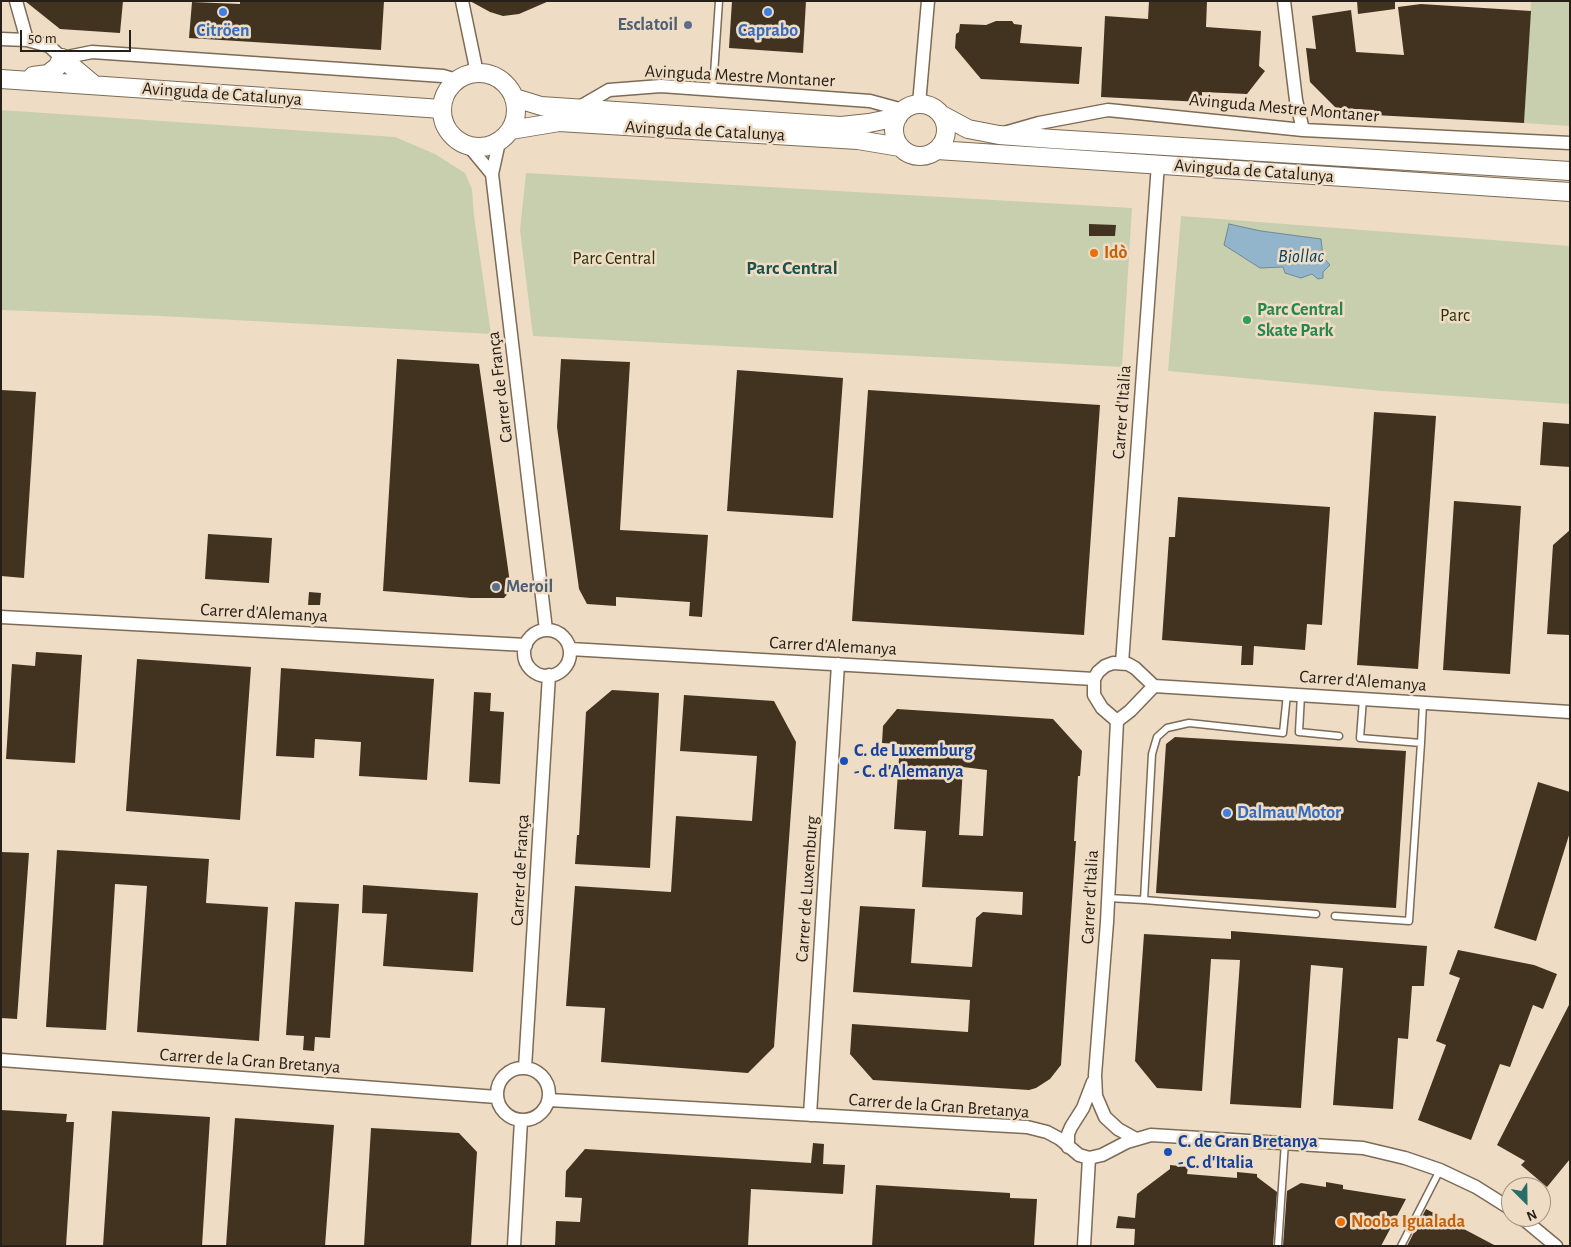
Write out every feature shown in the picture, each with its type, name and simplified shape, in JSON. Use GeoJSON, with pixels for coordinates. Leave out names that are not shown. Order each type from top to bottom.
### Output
{"type":"FeatureCollection","features":[{"type":"Feature","properties":{"kind":"street"},"geometry":{"type":"LineString","coordinates":[[16,1],[27,40]]}},
{"type":"Feature","properties":{"kind":"street"},"geometry":{"type":"LineString","coordinates":[[462,1],[477,73]]}},
{"type":"Feature","properties":{"kind":"street"},"geometry":{"type":"LineString","coordinates":[[907,110],[928,105],[942,115],[946,122],[946,137],[937,150],[918,156],[911,154],[900,146],[894,132],[907,110],[928,1]]}},
{"type":"Feature","properties":{"kind":"street"},"geometry":{"type":"LineString","coordinates":[[1284,1],[1296,100],[1303,130]]}},
{"type":"Feature","properties":{"kind":"street"},"geometry":{"type":"LineString","coordinates":[[1,38],[27,40],[49,46],[94,84]]}},
{"type":"Feature","properties":{"kind":"street"},"geometry":{"type":"LineString","coordinates":[[7,79],[48,74],[57,67],[62,58],[92,52],[443,76],[457,80]]}},
{"type":"Feature","properties":{"kind":"street"},"geometry":{"type":"LineString","coordinates":[[468,145],[486,147],[505,136],[516,115],[515,98],[506,84],[500,79],[485,73],[466,75],[457,80],[448,90],[442,110],[445,125],[449,132],[468,145],[492,174]]}},
{"type":"Feature","properties":{"kind":"street","name":"Avinguda de Catalunya"},"geometry":{"type":"LineString","coordinates":[[7,79],[442,110]]}},
{"type":"Feature","properties":{"kind":"street","name":"Avinguda Mestre Montaner"},"geometry":{"type":"LineString","coordinates":[[578,108],[609,90],[661,86],[870,101],[907,110]]}},
{"type":"Feature","properties":{"kind":"street","name":"Avinguda de Catalunya"},"geometry":{"type":"LineString","coordinates":[[515,98],[541,106],[841,126],[869,123],[907,110]]}},
{"type":"Feature","properties":{"kind":"street","name":"Avinguda Mestre Montaner"},"geometry":{"type":"LineString","coordinates":[[999,135],[1039,123],[1108,110],[1303,130],[1570,143]]}},
{"type":"Feature","properties":{"kind":"street","name":"Avinguda de Catalunya"},"geometry":{"type":"LineString","coordinates":[[942,115],[968,129],[999,135],[1053,140],[1570,171]]}},
{"type":"Feature","properties":{"kind":"street","name":"Avinguda de Catalunya"},"geometry":{"type":"LineString","coordinates":[[505,136],[559,122],[858,140],[900,146]]}},
{"type":"Feature","properties":{"kind":"street","name":"Carrer de França"},"geometry":{"type":"LineString","coordinates":[[505,136],[492,174],[546,630]]}},
{"type":"Feature","properties":{"kind":"street","name":"Avinguda de Catalunya"},"geometry":{"type":"LineString","coordinates":[[937,150],[1570,192]]}},
{"type":"Feature","properties":{"kind":"street","name":"Carrer d'Itàlia"},"geometry":{"type":"LineString","coordinates":[[1122,663],[1158,164]]}},
{"type":"Feature","properties":{"kind":"street","name":"Carrer d'Alemanya"},"geometry":{"type":"LineString","coordinates":[[1,617],[526,645]]}},
{"type":"Feature","properties":{"kind":"street"},"geometry":{"type":"LineString","coordinates":[[546,630],[562,635],[570,649],[570,658],[565,667],[558,673],[549,675],[536,672],[529,666],[524,654],[526,645],[535,633],[546,630]]}},
{"type":"Feature","properties":{"kind":"street","name":"Carrer d'Alemanya"},"geometry":{"type":"LineString","coordinates":[[570,649],[1094,680]]}},
{"type":"Feature","properties":{"kind":"street"},"geometry":{"type":"LineString","coordinates":[[1113,663],[1122,663],[1135,668],[1154,686],[1147,695],[1117,721],[1097,702],[1094,695],[1094,680],[1098,672],[1105,666],[1113,663]]}},
{"type":"Feature","properties":{"kind":"street","name":"Carrer de Luxemburg"},"geometry":{"type":"LineString","coordinates":[[810,1115],[838,664]]}},
{"type":"Feature","properties":{"kind":"street","name":"Carrer de França"},"geometry":{"type":"LineString","coordinates":[[525,1068],[549,675]]}},
{"type":"Feature","properties":{"kind":"street","name":"Carrer d'Alemanya"},"geometry":{"type":"LineString","coordinates":[[1154,686],[1570,712]]}},
{"type":"Feature","properties":{"kind":"street","name":"Carrer d'Itàlia"},"geometry":{"type":"LineString","coordinates":[[1117,721],[1108,898],[1095,1075],[1096,1096],[1105,1117],[1118,1129],[1136,1139]]}},
{"type":"Feature","properties":{"kind":"street","name":"Carrer de la Gran Bretanya"},"geometry":{"type":"LineString","coordinates":[[1,1060],[497,1097]]}},
{"type":"Feature","properties":{"kind":"street"},"geometry":{"type":"LineString","coordinates":[[525,1068],[536,1071],[544,1078],[549,1089],[549,1100],[539,1115],[532,1119],[521,1120],[505,1113],[497,1097],[499,1083],[505,1074],[514,1069],[525,1068]]}},
{"type":"Feature","properties":{"kind":"street","name":"Carrer d'Itàlia"},"geometry":{"type":"LineString","coordinates":[[1068,1146],[1068,1134],[1083,1108],[1095,1075]]}},
{"type":"Feature","properties":{"kind":"street","name":"Carrer de la Gran Bretanya"},"geometry":{"type":"LineString","coordinates":[[549,1100],[1027,1127],[1047,1132],[1060,1139],[1080,1155],[1089,1158]]}},
{"type":"Feature","properties":{"kind":"street"},"geometry":{"type":"LineString","coordinates":[[514,1246],[521,1120]]}},
{"type":"Feature","properties":{"kind":"street"},"geometry":{"type":"LineString","coordinates":[[1084,1246],[1089,1158],[1102,1155],[1118,1146],[1151,1135],[1363,1148],[1405,1158],[1440,1170],[1476,1187],[1501,1203]]}},
{"type":"Feature","properties":{"kind":"street"},"geometry":{"type":"LineString","coordinates":[[1533,1227],[1556,1246]]}},
{"type":"Feature","properties":{"kind":"lane"},"geometry":{"type":"LineString","coordinates":[[713,89],[719,1]]}},
{"type":"Feature","properties":{"kind":"lane"},"geometry":{"type":"LineString","coordinates":[[1144,900],[1152,754],[1157,737],[1167,728],[1189,723],[1283,732],[1287,694]]}},
{"type":"Feature","properties":{"kind":"lane"},"geometry":{"type":"LineString","coordinates":[[1301,695],[1299,732],[1339,736]]}},
{"type":"Feature","properties":{"kind":"lane"},"geometry":{"type":"LineString","coordinates":[[1363,699],[1360,738],[1421,743]]}},
{"type":"Feature","properties":{"kind":"lane"},"geometry":{"type":"LineString","coordinates":[[1336,916],[1409,921],[1424,703]]}},
{"type":"Feature","properties":{"kind":"lane"},"geometry":{"type":"LineString","coordinates":[[1108,898],[1316,914]]}},
{"type":"Feature","properties":{"kind":"lane"},"geometry":{"type":"LineString","coordinates":[[1278,1246],[1285,1142]]}},
{"type":"Feature","properties":{"kind":"lane"},"geometry":{"type":"LineString","coordinates":[[1401,1246],[1440,1170]]}},
{"type":"Feature","properties":{"kind":"green space"},"geometry":{"type":"Polygon","coordinates":[[[1531,1],[1570,1],[1570,126],[1524,123],[1531,1]]]}},
{"type":"Feature","properties":{"kind":"green space"},"geometry":{"type":"Polygon","coordinates":[[[1,110],[395,137],[435,154],[465,173],[472,189],[474,216],[491,334],[161,316],[1,310],[1,110]]]}},
{"type":"Feature","properties":{"kind":"green space","name":"Parc Central"},"geometry":{"type":"Polygon","coordinates":[[[526,173],[1132,208],[1122,367],[533,336],[520,230],[526,173]]]}},
{"type":"Feature","properties":{"kind":"green space","name":"Parc"},"geometry":{"type":"Polygon","coordinates":[[[1181,216],[1570,246],[1570,404],[1383,391],[1168,371],[1181,216]]]}},
{"type":"Feature","properties":{"kind":"water","name":"Biollac"},"geometry":{"type":"Polygon","coordinates":[[[1229,224],[1261,231],[1321,239],[1323,257],[1330,265],[1323,272],[1323,278],[1318,279],[1312,274],[1301,278],[1285,273],[1283,267],[1260,268],[1224,245],[1229,224]]]}},
{"type":"Feature","properties":{"kind":"building"},"geometry":{"type":"Polygon","coordinates":[[[25,1],[123,1],[120,33],[60,29],[25,1]]]}},
{"type":"Feature","properties":{"kind":"building"},"geometry":{"type":"Polygon","coordinates":[[[240,1],[384,1],[381,50],[189,38],[192,2],[240,4],[240,1]]]}},
{"type":"Feature","properties":{"kind":"building"},"geometry":{"type":"Polygon","coordinates":[[[470,1],[549,1],[519,14],[503,16],[490,12],[470,1]]]}},
{"type":"Feature","properties":{"kind":"building"},"geometry":{"type":"Polygon","coordinates":[[[732,1],[806,1],[803,53],[729,48],[732,1]]]}},
{"type":"Feature","properties":{"kind":"building"},"geometry":{"type":"Polygon","coordinates":[[[1149,1],[1207,1],[1206,27],[1261,31],[1259,66],[1265,71],[1247,94],[1202,92],[1202,102],[1101,97],[1105,16],[1148,19],[1149,1]]]}},
{"type":"Feature","properties":{"kind":"building"},"geometry":{"type":"Polygon","coordinates":[[[1357,1],[1395,1],[1395,9],[1358,14],[1357,1]]]}},
{"type":"Feature","properties":{"kind":"building"},"geometry":{"type":"Polygon","coordinates":[[[1421,4],[1531,11],[1524,123],[1374,115],[1374,110],[1336,108],[1310,82],[1306,48],[1316,49],[1312,16],[1351,10],[1356,52],[1404,55],[1398,7],[1421,4]]]}},
{"type":"Feature","properties":{"kind":"building"},"geometry":{"type":"Polygon","coordinates":[[[996,21],[1012,21],[1014,24],[1022,25],[1020,43],[1082,47],[1079,84],[981,79],[955,48],[956,34],[959,32],[960,24],[986,25],[996,21]]]}},
{"type":"Feature","properties":{"kind":"building"},"geometry":{"type":"Polygon","coordinates":[[[1089,224],[1116,225],[1115,236],[1089,236],[1089,224]]]}},
{"type":"Feature","properties":{"kind":"building"},"geometry":{"type":"Polygon","coordinates":[[[397,359],[479,364],[511,590],[504,598],[471,598],[383,591],[397,359]]]}},
{"type":"Feature","properties":{"kind":"building"},"geometry":{"type":"Polygon","coordinates":[[[561,359],[630,362],[620,530],[708,535],[702,617],[689,616],[690,602],[616,597],[616,606],[587,604],[579,589],[557,427],[561,359]]]}},
{"type":"Feature","properties":{"kind":"building"},"geometry":{"type":"Polygon","coordinates":[[[737,370],[843,378],[833,518],[727,511],[737,370]]]}},
{"type":"Feature","properties":{"kind":"building"},"geometry":{"type":"Polygon","coordinates":[[[1,390],[36,392],[24,578],[1,576],[1,390]]]}},
{"type":"Feature","properties":{"kind":"building"},"geometry":{"type":"Polygon","coordinates":[[[868,390],[1100,405],[1084,635],[852,621],[868,390]]]}},
{"type":"Feature","properties":{"kind":"building"},"geometry":{"type":"Polygon","coordinates":[[[1374,412],[1436,416],[1418,669],[1357,665],[1374,412]]]}},
{"type":"Feature","properties":{"kind":"building"},"geometry":{"type":"Polygon","coordinates":[[[1543,422],[1570,424],[1570,467],[1540,465],[1543,422]]]}},
{"type":"Feature","properties":{"kind":"building"},"geometry":{"type":"Polygon","coordinates":[[[1178,497],[1330,507],[1322,625],[1307,624],[1305,650],[1254,646],[1253,665],[1241,665],[1242,646],[1162,640],[1169,537],[1175,537],[1178,497]]]}},
{"type":"Feature","properties":{"kind":"building"},"geometry":{"type":"Polygon","coordinates":[[[1454,501],[1521,506],[1510,674],[1443,670],[1454,501]]]}},
{"type":"Feature","properties":{"kind":"building"},"geometry":{"type":"Polygon","coordinates":[[[1570,530],[1570,635],[1547,634],[1553,545],[1570,530]]]}},
{"type":"Feature","properties":{"kind":"building"},"geometry":{"type":"Polygon","coordinates":[[[208,534],[272,538],[269,583],[205,579],[208,534]]]}},
{"type":"Feature","properties":{"kind":"building"},"geometry":{"type":"Polygon","coordinates":[[[309,592],[321,593],[320,605],[308,605],[309,592]]]}},
{"type":"Feature","properties":{"kind":"building"},"geometry":{"type":"Polygon","coordinates":[[[36,652],[82,655],[75,763],[6,759],[12,664],[35,666],[36,652]]]}},
{"type":"Feature","properties":{"kind":"building"},"geometry":{"type":"Polygon","coordinates":[[[137,659],[251,667],[240,820],[126,811],[137,659]]]}},
{"type":"Feature","properties":{"kind":"building"},"geometry":{"type":"Polygon","coordinates":[[[281,668],[434,679],[427,780],[359,776],[361,742],[315,739],[314,758],[276,756],[281,668]]]}},
{"type":"Feature","properties":{"kind":"building"},"geometry":{"type":"Polygon","coordinates":[[[612,690],[659,693],[650,868],[575,864],[577,835],[579,835],[586,712],[612,690]]]}},
{"type":"Feature","properties":{"kind":"building"},"geometry":{"type":"Polygon","coordinates":[[[474,692],[491,693],[490,711],[504,712],[500,784],[469,782],[474,692]]]}},
{"type":"Feature","properties":{"kind":"building"},"geometry":{"type":"Polygon","coordinates":[[[684,695],[774,701],[796,742],[774,1047],[748,1073],[601,1062],[605,1008],[566,1006],[575,886],[671,892],[676,816],[752,821],[757,756],[680,751],[684,695]]]}},
{"type":"Feature","properties":{"kind":"building"},"geometry":{"type":"Polygon","coordinates":[[[897,709],[1053,719],[1082,751],[1080,776],[1078,776],[1074,841],[1076,841],[1061,1065],[1050,1079],[1036,1088],[1029,1090],[873,1080],[850,1054],[852,1024],[968,1032],[970,1000],[853,992],[860,906],[915,909],[911,963],[972,967],[976,918],[983,912],[1022,915],[1023,892],[922,887],[926,831],[894,829],[900,744],[882,743],[883,726],[897,709]],[[963,767],[959,835],[983,836],[987,770],[963,767]]]}},
{"type":"Feature","properties":{"kind":"building"},"geometry":{"type":"Polygon","coordinates":[[[1175,737],[1406,751],[1396,908],[1156,893],[1166,744],[1175,737]]]}},
{"type":"Feature","properties":{"kind":"building"},"geometry":{"type":"Polygon","coordinates":[[[1538,782],[1570,792],[1570,832],[1536,941],[1494,928],[1538,782]]]}},
{"type":"Feature","properties":{"kind":"building"},"geometry":{"type":"Polygon","coordinates":[[[57,850],[209,859],[206,903],[268,907],[259,1041],[137,1032],[147,886],[115,884],[106,1030],[46,1027],[57,850]]]}},
{"type":"Feature","properties":{"kind":"building"},"geometry":{"type":"Polygon","coordinates":[[[1,852],[29,853],[17,1019],[1,1018],[1,852]]]}},
{"type":"Feature","properties":{"kind":"building"},"geometry":{"type":"Polygon","coordinates":[[[363,885],[478,893],[473,972],[383,966],[387,914],[362,913],[363,885]]]}},
{"type":"Feature","properties":{"kind":"building"},"geometry":{"type":"Polygon","coordinates":[[[295,902],[339,904],[330,1038],[315,1037],[314,1051],[303,1050],[304,1036],[286,1035],[295,902]]]}},
{"type":"Feature","properties":{"kind":"building"},"geometry":{"type":"Polygon","coordinates":[[[1231,931],[1427,946],[1424,986],[1412,986],[1408,1039],[1398,1038],[1393,1109],[1333,1105],[1343,968],[1311,965],[1301,1108],[1230,1104],[1240,960],[1211,959],[1202,1091],[1157,1088],[1135,1061],[1144,934],[1231,939],[1231,931]]]}},
{"type":"Feature","properties":{"kind":"building"},"geometry":{"type":"Polygon","coordinates":[[[1458,950],[1534,965],[1557,974],[1543,1009],[1533,1005],[1510,1067],[1500,1064],[1471,1140],[1418,1120],[1446,1045],[1436,1041],[1460,978],[1449,974],[1458,950]]]}},
{"type":"Feature","properties":{"kind":"building"},"geometry":{"type":"Polygon","coordinates":[[[1570,1003],[1570,1159],[1551,1182],[1551,1177],[1535,1177],[1521,1165],[1525,1161],[1497,1145],[1570,1003]]]}},
{"type":"Feature","properties":{"kind":"building"},"geometry":{"type":"Polygon","coordinates":[[[1,1110],[67,1114],[66,1122],[74,1122],[66,1246],[1,1246],[1,1110]]]}},
{"type":"Feature","properties":{"kind":"building"},"geometry":{"type":"Polygon","coordinates":[[[112,1111],[210,1117],[202,1246],[103,1246],[112,1111]]]}},
{"type":"Feature","properties":{"kind":"building"},"geometry":{"type":"Polygon","coordinates":[[[235,1118],[334,1125],[325,1246],[226,1246],[235,1118]]]}},
{"type":"Feature","properties":{"kind":"building"},"geometry":{"type":"Polygon","coordinates":[[[371,1128],[459,1133],[477,1152],[471,1246],[364,1246],[371,1128]]]}},
{"type":"Feature","properties":{"kind":"building"},"geometry":{"type":"Polygon","coordinates":[[[813,1143],[824,1144],[823,1164],[845,1165],[843,1194],[751,1189],[748,1246],[555,1246],[556,1221],[580,1222],[582,1198],[565,1197],[566,1171],[585,1149],[811,1163],[813,1143]]]}},
{"type":"Feature","properties":{"kind":"building"},"geometry":{"type":"Polygon","coordinates":[[[1170,1165],[1188,1167],[1187,1174],[1237,1178],[1237,1172],[1257,1174],[1257,1177],[1277,1192],[1273,1246],[1134,1246],[1135,1229],[1116,1228],[1118,1216],[1135,1218],[1137,1194],[1170,1169],[1170,1165]]]}},
{"type":"Feature","properties":{"kind":"building","name":"Nooba Igualada"},"geometry":{"type":"Polygon","coordinates":[[[1326,1182],[1343,1185],[1343,1189],[1406,1199],[1381,1246],[1283,1246],[1287,1191],[1301,1183],[1326,1187],[1326,1182]]]}},
{"type":"Feature","properties":{"kind":"building"},"geometry":{"type":"Polygon","coordinates":[[[876,1185],[1010,1193],[1010,1198],[1037,1199],[1034,1246],[872,1246],[876,1185]]]}},
{"type":"Feature","properties":{"kind":"building"},"geometry":{"type":"Polygon","coordinates":[[[1426,1209],[1496,1246],[1407,1246],[1426,1209]]]}},
{"type":"Feature","properties":{"kind":"place","name":"Citröen"},"geometry":{"type":"Point","coordinates":[223,12]}},
{"type":"Feature","properties":{"kind":"place","name":"Caprabo"},"geometry":{"type":"Point","coordinates":[768,12]}},
{"type":"Feature","properties":{"kind":"place","name":"Esclatoil"},"geometry":{"type":"Point","coordinates":[688,25]}},
{"type":"Feature","properties":{"kind":"place","name":"Idò"},"geometry":{"type":"Point","coordinates":[1094,253]}},
{"type":"Feature","properties":{"kind":"place","name":"Parc Central Skate Park"},"geometry":{"type":"Point","coordinates":[1247,320]}},
{"type":"Feature","properties":{"kind":"place","name":"Meroil"},"geometry":{"type":"Point","coordinates":[496,587]}},
{"type":"Feature","properties":{"kind":"place","name":"C. de Luxemburg - C. d'Alemanya"},"geometry":{"type":"Point","coordinates":[844,761]}},
{"type":"Feature","properties":{"kind":"place","name":"Dalmau Motor"},"geometry":{"type":"Point","coordinates":[1227,813]}},
{"type":"Feature","properties":{"kind":"place","name":"C. de Gran Bretanya - C. d'Italia"},"geometry":{"type":"Point","coordinates":[1168,1152]}},
{"type":"Feature","properties":{"kind":"place","name":"Nooba Igualada"},"geometry":{"type":"Point","coordinates":[1341,1222]}},
{"type":"Feature","properties":{"kind":"district","name":"Parc Central"},"geometry":{"type":"Point","coordinates":[792,268]}}]}
